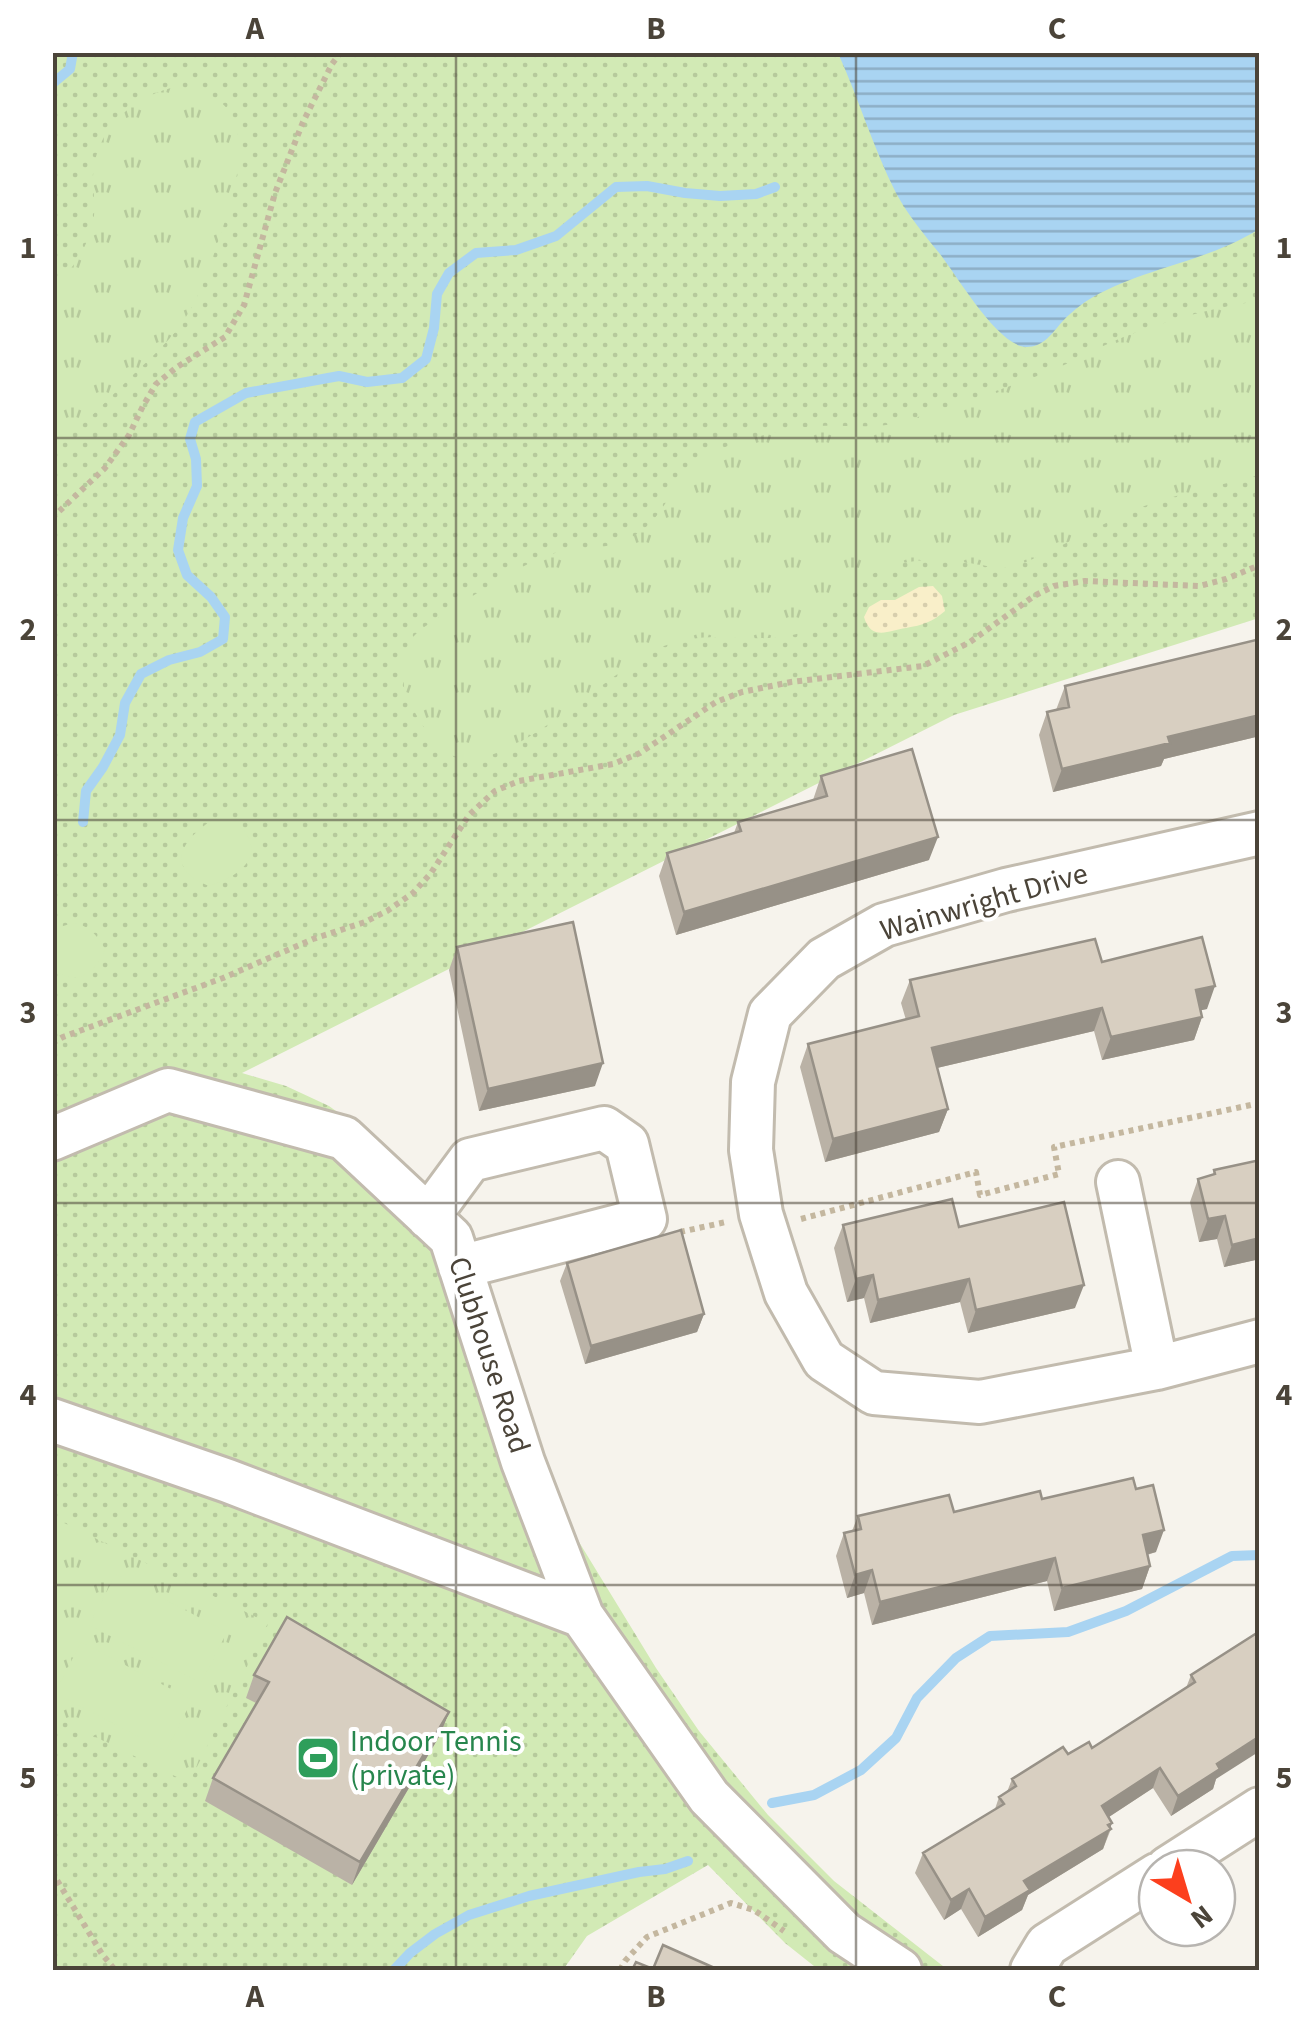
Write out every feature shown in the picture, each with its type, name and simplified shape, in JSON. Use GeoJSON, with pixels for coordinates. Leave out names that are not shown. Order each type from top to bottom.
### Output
{"type":"FeatureCollection","features":[{"type":"Feature","properties":{"kind":"street","name":"Wainwright Drive"},"geometry":{"type":"LineString","coordinates":[[1260,833],[1006,890],[884,925],[824,959],[770,1014],[753,1082],[751,1150],[764,1221],[786,1293],[824,1360],[874,1393],[980,1402],[1157,1368],[1260,1341]]}},
{"type":"Feature","properties":{"kind":"street","name":"Clubhouse Road"},"geometry":{"type":"LineString","coordinates":[[52,1139],[168,1090],[344,1138],[451,1238],[523,1462],[582,1616],[709,1797],[844,1933],[900,1970]]}},
{"type":"Feature","properties":{"kind":"street"},"geometry":{"type":"LineString","coordinates":[[428,1217],[470,1160],[604,1128],[627,1144],[645,1219],[460,1267]]}},
{"type":"Feature","properties":{"kind":"street"},"geometry":{"type":"LineString","coordinates":[[1118,1182],[1157,1368]]}},
{"type":"Feature","properties":{"kind":"street"},"geometry":{"type":"LineString","coordinates":[[52,1420],[228,1481],[582,1616]]}},
{"type":"Feature","properties":{"kind":"street"},"geometry":{"type":"LineString","coordinates":[[1199,1848],[1260,1809]]}},
{"type":"Feature","properties":{"kind":"street"},"geometry":{"type":"LineString","coordinates":[[1032,1970],[1047,1946],[1137,1888]]}},
{"type":"Feature","properties":{"kind":"path"},"geometry":{"type":"LineString","coordinates":[[52,518],[105,468],[129,435],[156,384],[225,337],[244,305],[275,194],[303,122],[341,52]]}},
{"type":"Feature","properties":{"kind":"path"},"geometry":{"type":"LineString","coordinates":[[52,1044],[387,911],[414,893],[470,815],[495,791],[519,781],[613,764],[640,753],[716,702],[791,682],[923,666],[970,642],[1054,586],[1085,581],[1199,586],[1260,565]]}},
{"type":"Feature","properties":{"kind":"path"},"geometry":{"type":"LineString","coordinates":[[675,1233],[764,1221],[976,1172],[980,1196],[1060,1174],[1054,1147],[1260,1102]]}},
{"type":"Feature","properties":{"kind":"path"},"geometry":{"type":"LineString","coordinates":[[52,1872],[115,1970]]}},
{"type":"Feature","properties":{"kind":"path"},"geometry":{"type":"LineString","coordinates":[[620,1970],[647,1937],[730,1903]]}},
{"type":"Feature","properties":{"kind":"green space"},"geometry":{"type":"Polygon","coordinates":[[[52,53],[1259,53],[1259,618],[954,715],[242,1073],[286,1086],[329,1106],[393,1152],[424,1186],[546,1488],[656,1668],[699,1731],[768,1815],[834,1881],[948,1970],[819,1970],[785,1943],[708,1865],[587,1936],[563,1970],[53,1970],[52,53]]]}},
{"type":"Feature","properties":{"kind":"green space"},"geometry":{"type":"Polygon","coordinates":[[[171,88],[202,92],[222,103],[234,120],[239,142],[238,166],[227,216],[203,282],[182,323],[53,452],[53,290],[78,259],[90,233],[95,160],[117,119],[142,100],[171,88]]]}},
{"type":"Feature","properties":{"kind":"green space"},"geometry":{"type":"Polygon","coordinates":[[[1259,301],[1259,475],[1136,509],[1011,567],[930,560],[886,568],[858,585],[827,618],[809,630],[773,638],[700,638],[664,646],[617,674],[535,733],[483,757],[460,758],[445,751],[410,703],[403,682],[402,660],[421,630],[536,560],[560,552],[613,545],[634,536],[658,514],[692,467],[723,448],[799,428],[903,422],[1034,377],[1142,330],[1209,310],[1259,301]]]}},
{"type":"Feature","properties":{"kind":"green space"},"geometry":{"type":"Polygon","coordinates":[[[216,818],[231,818],[250,840],[251,850],[249,859],[234,875],[209,886],[186,870],[182,852],[194,834],[216,818]]]}},
{"type":"Feature","properties":{"kind":"green space"},"geometry":{"type":"Polygon","coordinates":[[[73,923],[92,931],[105,949],[90,971],[69,977],[53,968],[53,933],[73,923]]]}},
{"type":"Feature","properties":{"kind":"green space"},"geometry":{"type":"Polygon","coordinates":[[[52,1517],[268,1623],[189,1783],[53,1716],[52,1517]]]}},
{"type":"Feature","properties":{"kind":"green space"},"geometry":{"type":"Polygon","coordinates":[[[116,1574],[227,1632],[201,1683],[89,1625],[116,1574]]]}},
{"type":"Feature","properties":{"kind":"green space"},"geometry":{"type":"Polygon","coordinates":[[[81,1642],[192,1700],[166,1751],[55,1693],[81,1642]]]}},
{"type":"Feature","properties":{"kind":"sand"},"geometry":{"type":"Polygon","coordinates":[[[933,586],[942,596],[945,611],[936,618],[887,632],[876,632],[867,624],[864,617],[869,607],[881,600],[895,600],[919,587],[933,586]]]}},
{"type":"Feature","properties":{"kind":"water"},"geometry":{"type":"Polygon","coordinates":[[[838,53],[1259,53],[1259,229],[1217,250],[1106,290],[1076,309],[1038,345],[1015,344],[991,323],[901,202],[838,53]]]}},
{"type":"Feature","properties":{"kind":"building"},"geometry":{"type":"Polygon","coordinates":[[[1260,639],[1260,715],[1168,737],[1170,743],[1062,769],[1047,712],[1069,707],[1065,686],[1260,639]]]}},
{"type":"Feature","properties":{"kind":"building"},"geometry":{"type":"Polygon","coordinates":[[[912,749],[938,837],[684,912],[667,853],[741,831],[738,822],[827,796],[821,776],[912,749]]]}},
{"type":"Feature","properties":{"kind":"building"},"geometry":{"type":"Polygon","coordinates":[[[573,922],[603,1063],[488,1089],[457,947],[573,922]]]}},
{"type":"Feature","properties":{"kind":"building"},"geometry":{"type":"Polygon","coordinates":[[[1202,937],[1215,986],[1196,990],[1202,1017],[1111,1037],[1102,1008],[932,1048],[948,1109],[833,1139],[808,1044],[919,1016],[910,980],[1095,939],[1102,962],[1202,937]]]}},
{"type":"Feature","properties":{"kind":"building"},"geometry":{"type":"Polygon","coordinates":[[[1260,1160],[1260,1238],[1232,1245],[1225,1216],[1208,1219],[1198,1179],[1215,1174],[1214,1170],[1260,1160]]]}},
{"type":"Feature","properties":{"kind":"building"},"geometry":{"type":"Polygon","coordinates":[[[952,1199],[959,1227],[1064,1202],[1084,1285],[976,1310],[969,1279],[878,1300],[873,1275],[856,1279],[843,1225],[952,1199]]]}},
{"type":"Feature","properties":{"kind":"building"},"geometry":{"type":"Polygon","coordinates":[[[681,1230],[704,1314],[591,1346],[567,1263],[681,1230]]]}},
{"type":"Feature","properties":{"kind":"building"},"geometry":{"type":"Polygon","coordinates":[[[1133,1478],[1136,1489],[1153,1485],[1164,1530],[1143,1535],[1150,1566],[1062,1588],[1055,1558],[880,1602],[872,1570],[855,1575],[844,1533],[861,1529],[858,1516],[949,1495],[954,1512],[1040,1491],[1042,1499],[1133,1478]]]}},
{"type":"Feature","properties":{"kind":"building","name":"Indoor Tennis (private)"},"geometry":{"type":"Polygon","coordinates":[[[287,1617],[449,1712],[360,1862],[213,1778],[269,1682],[254,1675],[287,1617]]]}},
{"type":"Feature","properties":{"kind":"building"},"geometry":{"type":"Polygon","coordinates":[[[1260,1631],[1260,1736],[1217,1764],[1220,1769],[1178,1796],[1160,1768],[1102,1806],[1112,1823],[1108,1825],[1111,1829],[1024,1881],[1030,1890],[985,1917],[969,1889],[951,1900],[923,1853],[1004,1804],[999,1797],[1016,1786],[1012,1779],[1063,1747],[1068,1754],[1089,1742],[1092,1748],[1195,1682],[1191,1675],[1260,1631]]]}},
{"type":"Feature","properties":{"kind":"building"},"geometry":{"type":"Polygon","coordinates":[[[663,1945],[719,1970],[632,1970],[636,1962],[653,1969],[663,1945]]]}},
{"type":"Feature","properties":{"kind":"waterway"},"geometry":{"type":"LineString","coordinates":[[52,84],[70,69],[73,52]]}},
{"type":"Feature","properties":{"kind":"waterway"},"geometry":{"type":"LineString","coordinates":[[83,822],[86,791],[120,735],[125,703],[141,674],[223,639],[225,617],[211,597],[187,575],[178,550],[183,518],[197,486],[190,439],[195,422],[246,393],[339,376],[367,382],[402,378],[426,359],[437,294],[449,273],[476,253],[516,250],[556,236],[616,187],[647,186],[720,196],[756,194],[775,187]]}},
{"type":"Feature","properties":{"kind":"waterway"},"geometry":{"type":"LineString","coordinates":[[772,1803],[814,1795],[861,1770],[896,1738],[917,1698],[956,1658],[990,1636],[1068,1632],[1126,1611],[1232,1556],[1260,1555]]}},
{"type":"Feature","properties":{"kind":"waterway"},"geometry":{"type":"LineString","coordinates":[[394,1970],[435,1934],[469,1915],[529,1896],[688,1861]]}},
{"type":"Feature","properties":{"kind":"place","name":"Indoor Tennis (private)"},"geometry":{"type":"Point","coordinates":[318,1758]}}]}
